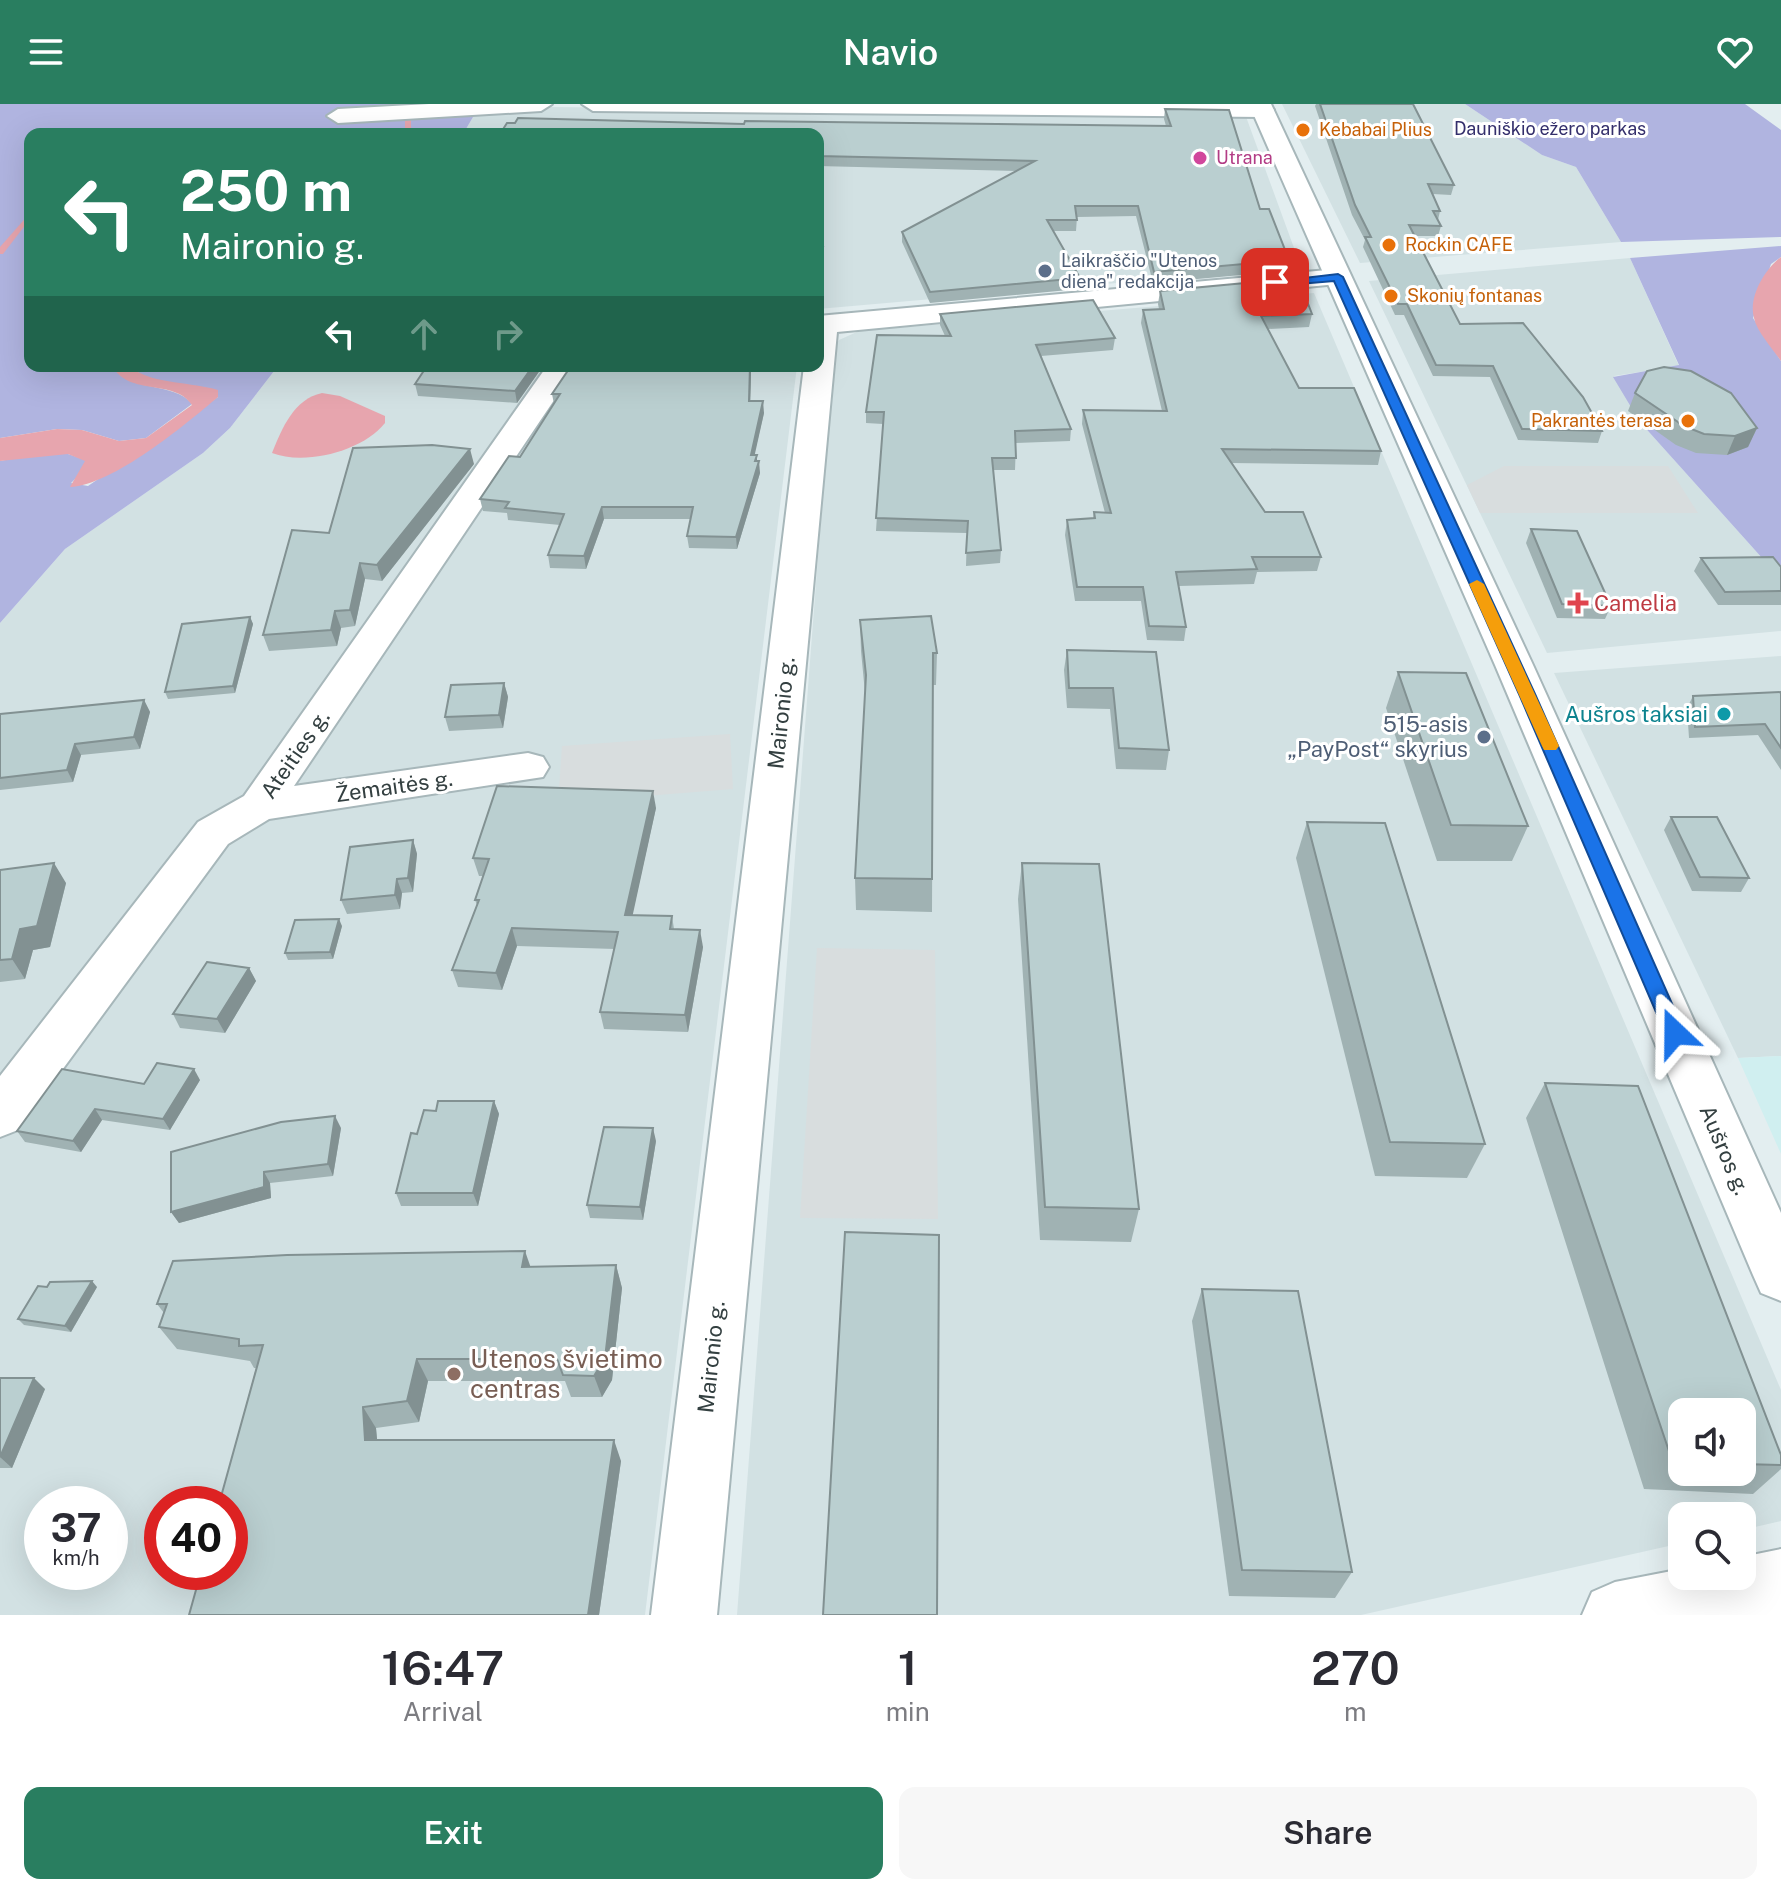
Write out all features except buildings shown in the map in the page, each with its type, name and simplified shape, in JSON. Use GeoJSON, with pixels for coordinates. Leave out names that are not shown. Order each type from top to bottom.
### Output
{"type":"FeatureCollection","features":[{"type":"Feature","properties":{"kind":"street"},"geometry":{"type":"LineString","coordinates":[[338,116],[541,104]]}},
{"type":"Feature","properties":{"kind":"street"},"geometry":{"type":"LineString","coordinates":[[593,104],[1261,107]]}},
{"type":"Feature","properties":{"kind":"street","name":"Aušros g."},"geometry":{"type":"LineString","coordinates":[[1261,107],[1540,722],[1781,1275]]}},
{"type":"Feature","properties":{"kind":"street","name":"Maironio g."},"geometry":{"type":"LineString","coordinates":[[824,325],[1338,277]]}},
{"type":"Feature","properties":{"kind":"street","name":"Ateities g."},"geometry":{"type":"LineString","coordinates":[[0,1115],[213,833],[259,806],[558,372]]}},
{"type":"Feature","properties":{"kind":"street","name":"Maironio g."},"geometry":{"type":"LineString","coordinates":[[684,1615],[815,372]]}},
{"type":"Feature","properties":{"kind":"street","name":"Žemaitės g."},"geometry":{"type":"LineString","coordinates":[[259,806],[528,767]]}},
{"type":"Feature","properties":{"kind":"street"},"geometry":{"type":"LineString","coordinates":[[1615,1615],[1781,1582]]}},
{"type":"Feature","properties":{"kind":"shaded area"},"geometry":{"type":"Polygon","coordinates":[[[1282,104],[1465,104],[1542,155],[1576,167],[1621,242],[1360,263],[1282,104]]]}},
{"type":"Feature","properties":{"kind":"shaded area"},"geometry":{"type":"Polygon","coordinates":[[[550,107],[1245,114],[1301,267],[824,308],[824,128],[467,128],[476,112],[550,107]]]}},
{"type":"Feature","properties":{"kind":"shaded area"},"geometry":{"type":"Polygon","coordinates":[[[1781,257],[1781,361],[1758,329],[1753,301],[1759,284],[1781,257]]]}},
{"type":"Feature","properties":{"kind":"shaded area"},"geometry":{"type":"Polygon","coordinates":[[[1630,258],[1679,366],[1614,376],[1640,422],[1781,579],[1781,631],[1547,653],[1369,281],[1630,258]]]}},
{"type":"Feature","properties":{"kind":"shaded area"},"geometry":{"type":"Polygon","coordinates":[[[1314,293],[1781,1390],[1781,1521],[1756,1527],[1756,1502],[1668,1502],[1668,1546],[1361,1615],[737,1615],[834,348],[839,340],[859,331],[1314,293]]]}},
{"type":"Feature","properties":{"kind":"shaded area"},"geometry":{"type":"Polygon","coordinates":[[[117,372],[138,372],[153,378],[208,387],[218,390],[218,397],[148,452],[87,484],[70,487],[85,461],[68,454],[0,461],[0,438],[57,429],[82,430],[119,441],[146,438],[192,405],[174,392],[140,385],[117,372]]]}},
{"type":"Feature","properties":{"kind":"shaded area"},"geometry":{"type":"Polygon","coordinates":[[[273,372],[796,372],[645,1615],[0,1615],[0,623],[65,549],[203,453],[230,428],[273,372]]]}},
{"type":"Feature","properties":{"kind":"shaded area"},"geometry":{"type":"Polygon","coordinates":[[[322,393],[340,396],[385,416],[385,423],[363,441],[333,453],[300,458],[272,453],[290,416],[304,401],[322,393]]]}},
{"type":"Feature","properties":{"kind":"shaded area"},"geometry":{"type":"Polygon","coordinates":[[[1504,466],[1668,466],[1698,513],[1480,513],[1467,485],[1504,466]]]}},
{"type":"Feature","properties":{"kind":"shaded area"},"geometry":{"type":"Polygon","coordinates":[[[1781,656],[1781,1056],[1738,1058],[1554,673],[1781,656]]]}},
{"type":"Feature","properties":{"kind":"shaded area"},"geometry":{"type":"Polygon","coordinates":[[[730,734],[733,789],[558,803],[562,746],[730,734]]]}},
{"type":"Feature","properties":{"kind":"shaded area"},"geometry":{"type":"Polygon","coordinates":[[[817,948],[935,950],[938,1219],[800,1218],[817,948]]]}},
{"type":"Feature","properties":{"kind":"shaded area"},"geometry":{"type":"Polygon","coordinates":[[[1781,1056],[1781,1154],[1738,1058],[1781,1056]]]}},
{"type":"Feature","properties":{"kind":"green space"},"geometry":{"type":"Polygon","coordinates":[[[0,104],[464,104],[476,112],[467,128],[24,128],[24,372],[117,372],[140,384],[174,392],[192,404],[146,438],[119,441],[82,430],[57,429],[0,438],[0,104]]]}},
{"type":"Feature","properties":{"kind":"green space","name":"Dauniškio ežero parkas"},"geometry":{"type":"Polygon","coordinates":[[[1465,104],[1745,104],[1781,130],[1781,237],[1621,242],[1576,167],[1542,155],[1465,104]]]}},
{"type":"Feature","properties":{"kind":"green space"},"geometry":{"type":"Polygon","coordinates":[[[1781,246],[1781,257],[1771,264],[1753,318],[1781,361],[1781,579],[1640,422],[1613,377],[1679,365],[1630,258],[1781,246]]]}},
{"type":"Feature","properties":{"kind":"green space"},"geometry":{"type":"Polygon","coordinates":[[[138,372],[273,372],[230,428],[203,453],[65,549],[0,623],[0,461],[38,454],[68,454],[86,460],[83,471],[71,483],[88,486],[218,397],[147,379],[138,372]]]}},
{"type":"Feature","properties":{"kind":"waterway"},"geometry":{"type":"LineString","coordinates":[[408,104],[408,128]]}},
{"type":"Feature","properties":{"kind":"waterway"},"geometry":{"type":"LineString","coordinates":[[0,252],[24,222]]}},
{"type":"Feature","properties":{"kind":"slow traffic"},"geometry":{"type":"LineString","coordinates":[[1477,584],[1550,746]]}},
{"type":"Feature","properties":{"kind":"place","name":"Kebabai Plius"},"geometry":{"type":"Point","coordinates":[1303,130]}},
{"type":"Feature","properties":{"kind":"place","name":"Utrana"},"geometry":{"type":"Point","coordinates":[1200,158]}},
{"type":"Feature","properties":{"kind":"place","name":"Rockin CAFE"},"geometry":{"type":"Point","coordinates":[1389,245]}},
{"type":"Feature","properties":{"kind":"place","name":"Laikraščio \"Utenos diena\" redakcija"},"geometry":{"type":"Point","coordinates":[1045,271]}},
{"type":"Feature","properties":{"kind":"place","name":"Skonių fontanas"},"geometry":{"type":"Point","coordinates":[1391,296]}},
{"type":"Feature","properties":{"kind":"place","name":"Pakrantės terasa"},"geometry":{"type":"Point","coordinates":[1688,421]}},
{"type":"Feature","properties":{"kind":"place","name":"Camelia"},"geometry":{"type":"Point","coordinates":[1578,603]}},
{"type":"Feature","properties":{"kind":"place","name":"Aušros taksiai"},"geometry":{"type":"Point","coordinates":[1724,714]}},
{"type":"Feature","properties":{"kind":"place","name":"515-asis „PayPost“ skyrius"},"geometry":{"type":"Point","coordinates":[1484,737]}},
{"type":"Feature","properties":{"kind":"place","name":"Utenos švietimo centras"},"geometry":{"type":"Point","coordinates":[454,1374]}},
{"type":"Feature","properties":{"kind":"route"},"geometry":{"type":"LineString","coordinates":[[1275,282],[1338,277],[1527,694],[1675,1033]]}}]}
